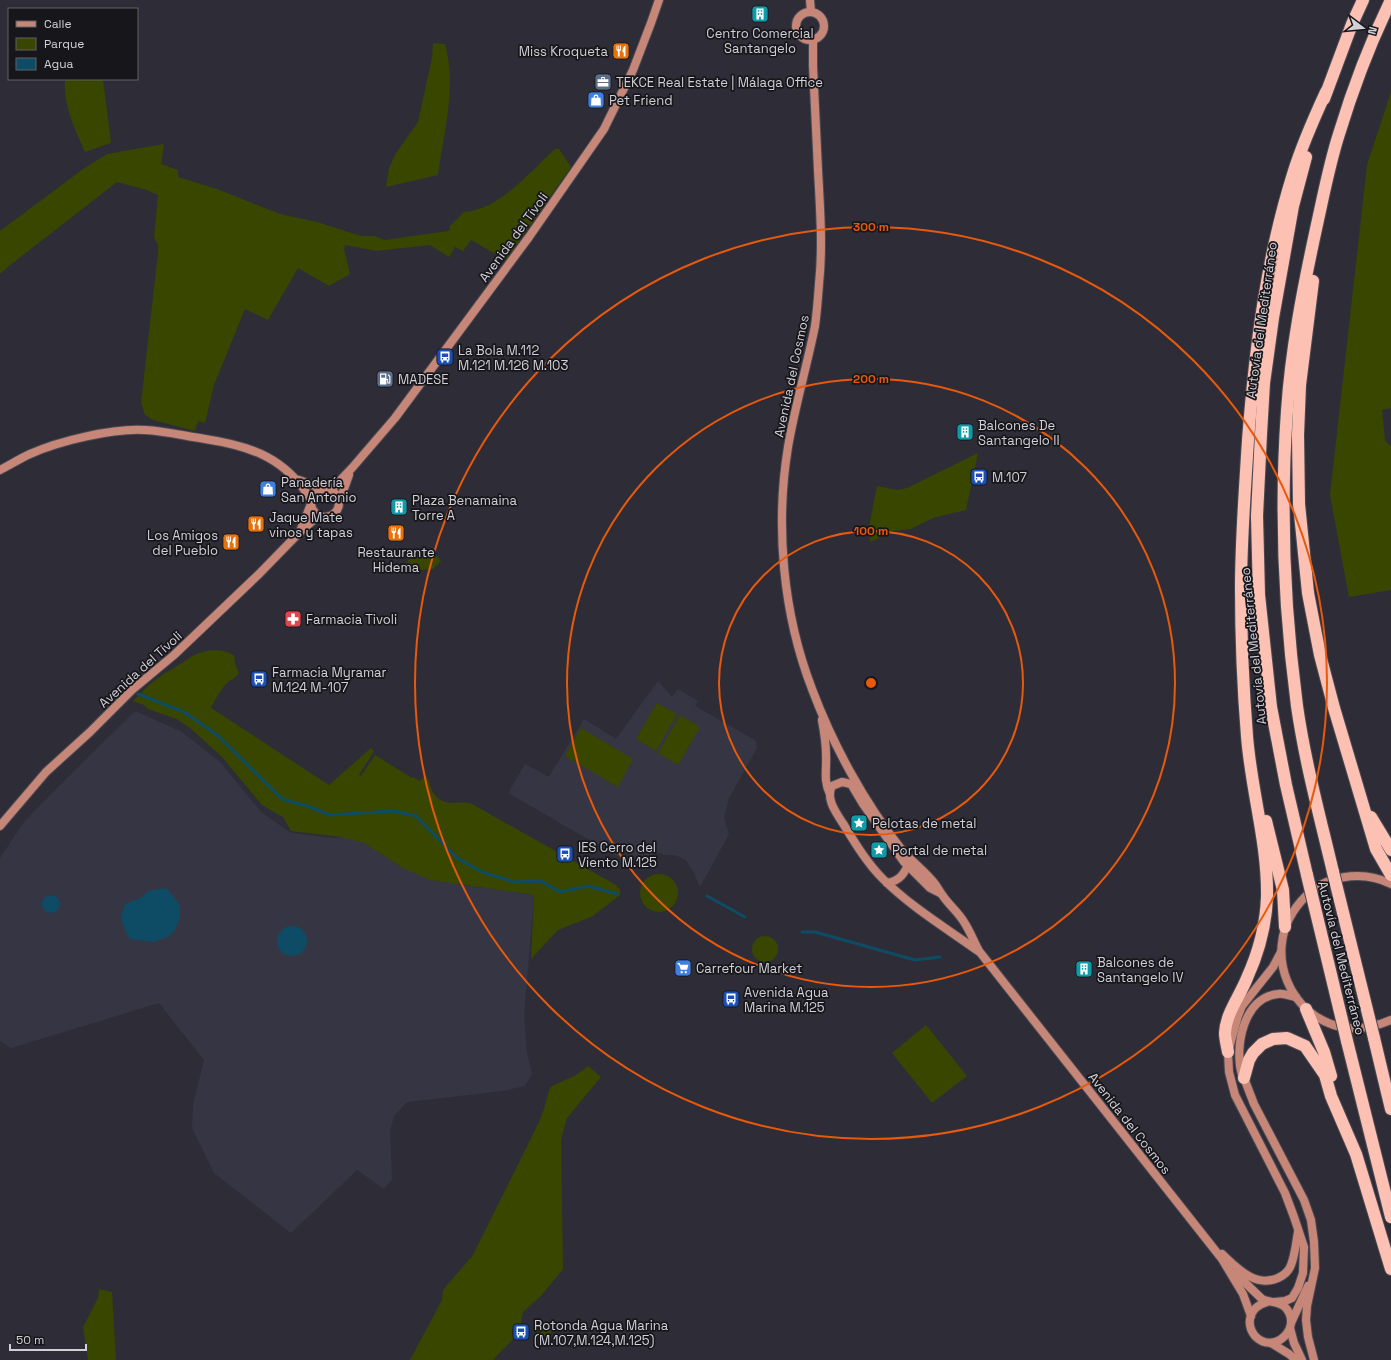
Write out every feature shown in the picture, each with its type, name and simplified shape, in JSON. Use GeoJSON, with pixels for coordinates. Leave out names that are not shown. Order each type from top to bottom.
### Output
{"type":"FeatureCollection","features":[{"type":"Feature","properties":{"kind":"highway","name":"Autovía del Mediterráneo"},"geometry":{"type":"LineString","coordinates":[[1363,0],[1352,24],[1326,92],[1293,206],[1274,310],[1264,390],[1257,516],[1259,596],[1270,707],[1307,875],[1391,1217]]}},
{"type":"Feature","properties":{"kind":"highway","name":"Autovía del Mediterráneo"},"geometry":{"type":"LineString","coordinates":[[1391,0],[1358,78],[1338,135],[1305,278],[1287,410],[1284,492],[1285,576],[1290,648],[1298,708],[1313,789],[1391,1109]]}},
{"type":"Feature","properties":{"kind":"highway"},"geometry":{"type":"LineString","coordinates":[[1228,1052],[1225,1034],[1228,1021],[1248,977],[1261,939],[1265,920],[1267,898],[1260,822],[1252,782],[1247,738],[1241,587],[1242,522],[1253,383],[1260,317],[1281,215],[1293,172],[1310,127],[1326,92]]}},
{"type":"Feature","properties":{"kind":"highway"},"geometry":{"type":"LineString","coordinates":[[1322,201],[1300,385],[1298,435],[1299,504],[1308,593],[1320,655],[1334,708],[1376,849],[1391,875]]}},
{"type":"Feature","properties":{"kind":"highway"},"geometry":{"type":"LineString","coordinates":[[1244,686],[1252,749],[1266,821],[1282,890],[1285,927]]}},
{"type":"Feature","properties":{"kind":"highway"},"geometry":{"type":"LineString","coordinates":[[1362,801],[1391,850]]}},
{"type":"Feature","properties":{"kind":"highway"},"geometry":{"type":"LineString","coordinates":[[1306,1009],[1324,1052],[1391,1269]]}},
{"type":"Feature","properties":{"kind":"highway"},"geometry":{"type":"LineString","coordinates":[[1244,1078],[1249,1060],[1253,1053],[1262,1044],[1273,1039],[1287,1038],[1305,1046],[1325,1075],[1331,1096],[1356,1154]]}},
{"type":"Feature","properties":{"kind":"street","name":"Avenida del Tívoli"},"geometry":{"type":"LineString","coordinates":[[327,489],[352,468],[395,418],[529,237],[604,129],[633,70],[652,23],[659,0]]}},
{"type":"Feature","properties":{"kind":"street"},"geometry":{"type":"LineString","coordinates":[[810,0],[811,12]]}},
{"type":"Feature","properties":{"kind":"street"},"geometry":{"type":"LineString","coordinates":[[811,12],[816,14],[823,22],[822,32],[819,36],[813,39],[802,37],[796,28],[796,24],[800,16],[804,13],[811,12]]}},
{"type":"Feature","properties":{"kind":"street","name":"Avenida del Cosmos"},"geometry":{"type":"LineString","coordinates":[[813,39],[813,66],[822,236],[820,282],[815,325],[788,449],[783,492],[781,534],[784,571],[792,619],[801,658],[821,713],[849,768],[867,800],[909,862],[930,888],[940,893],[963,921],[979,951],[1222,1259],[1243,1294],[1251,1316]]}},
{"type":"Feature","properties":{"kind":"street"},"geometry":{"type":"LineString","coordinates":[[0,470],[29,455],[58,444],[104,434],[144,430],[177,434],[238,445],[256,451],[274,460],[297,479],[311,502],[312,508],[318,516],[326,518],[333,516],[339,509],[340,500],[335,492],[297,479]]}},
{"type":"Feature","properties":{"kind":"street","name":"Avenida del Tívoli"},"geometry":{"type":"LineString","coordinates":[[340,500],[344,485],[352,468]]}},
{"type":"Feature","properties":{"kind":"street"},"geometry":{"type":"LineString","coordinates":[[311,502],[316,492],[327,489]]}},
{"type":"Feature","properties":{"kind":"street","name":"Avenida del Tívoli"},"geometry":{"type":"LineString","coordinates":[[299,533],[311,502]]}},
{"type":"Feature","properties":{"kind":"street","name":"Avenida del Tívoli"},"geometry":{"type":"LineString","coordinates":[[0,826],[46,772],[132,690],[174,655],[318,516]]}},
{"type":"Feature","properties":{"kind":"street","name":"Avenida del Cosmos"},"geometry":{"type":"LineString","coordinates":[[821,713],[826,754],[826,788],[830,794],[837,813],[859,849],[873,868],[899,895],[979,951]]}},
{"type":"Feature","properties":{"kind":"street"},"geometry":{"type":"LineString","coordinates":[[830,794],[831,788],[836,784],[842,782],[851,784],[863,804],[909,862],[902,876],[893,882],[887,883]]}},
{"type":"Feature","properties":{"kind":"street"},"geometry":{"type":"LineString","coordinates":[[1391,884],[1374,877],[1361,876],[1337,878],[1325,883],[1305,896],[1290,916],[1285,927],[1281,952],[1285,977],[1296,998],[1306,1009],[1317,1017],[1340,1027],[1353,1028],[1366,1028],[1391,1020]]}},
{"type":"Feature","properties":{"kind":"street"},"geometry":{"type":"LineString","coordinates":[[1281,952],[1273,967],[1242,1006],[1228,1052],[1229,1072],[1235,1095],[1285,1193],[1304,1247],[1303,1273],[1298,1288],[1292,1298],[1285,1301],[1271,1302],[1257,1307],[1251,1316],[1250,1322],[1254,1334],[1263,1342],[1271,1343],[1284,1338],[1312,1278]]}},
{"type":"Feature","properties":{"kind":"street"},"geometry":{"type":"LineString","coordinates":[[1296,998],[1279,994],[1268,996],[1259,1001],[1251,1010],[1240,1039],[1240,1071],[1254,1104],[1304,1200],[1311,1220],[1315,1268],[1312,1278],[1306,1320],[1314,1360]]}},
{"type":"Feature","properties":{"kind":"street"},"geometry":{"type":"LineString","coordinates":[[1209,1243],[1249,1277],[1257,1280],[1270,1281],[1280,1277],[1291,1266],[1298,1231]]}},
{"type":"Feature","properties":{"kind":"street"},"geometry":{"type":"LineString","coordinates":[[1222,1259],[1254,1293],[1285,1308],[1289,1312],[1294,1342],[1302,1360]]}},
{"type":"Feature","properties":{"kind":"street"},"geometry":{"type":"LineString","coordinates":[[1271,1343],[1296,1360]]}},
{"type":"Feature","properties":{"kind":"shaded area"},"geometry":{"type":"Polygon","coordinates":[[[658,681],[672,697],[678,689],[698,701],[695,706],[755,740],[757,748],[729,798],[724,818],[729,834],[700,887],[686,860],[675,855],[664,855],[654,851],[647,864],[624,852],[621,858],[508,793],[525,764],[549,777],[584,719],[616,739],[658,681]]]}},
{"type":"Feature","properties":{"kind":"shaded area"},"geometry":{"type":"Polygon","coordinates":[[[135,711],[182,732],[221,763],[261,812],[291,833],[334,838],[390,831],[430,880],[534,895],[524,1015],[527,1053],[532,1074],[525,1086],[503,1091],[407,1102],[394,1116],[390,1131],[392,1179],[384,1189],[357,1170],[291,1233],[214,1173],[192,1128],[193,1105],[204,1060],[159,1003],[11,1048],[0,1041],[0,858],[24,822],[135,711]]]}},
{"type":"Feature","properties":{"kind":"green space"},"geometry":{"type":"Polygon","coordinates":[[[433,43],[445,44],[450,76],[450,93],[446,126],[438,175],[386,187],[389,168],[396,153],[418,122],[432,58],[433,43]]]}},
{"type":"Feature","properties":{"kind":"green space"},"geometry":{"type":"Polygon","coordinates":[[[65,80],[103,80],[111,143],[85,152],[74,126],[68,107],[65,80]]]}},
{"type":"Feature","properties":{"kind":"green space"},"geometry":{"type":"Polygon","coordinates":[[[1391,92],[1391,408],[1382,410],[1385,441],[1391,446],[1391,590],[1349,597],[1330,495],[1367,165],[1391,92]]]}},
{"type":"Feature","properties":{"kind":"green space"},"geometry":{"type":"Polygon","coordinates":[[[164,144],[161,164],[178,170],[178,177],[217,189],[280,214],[317,222],[361,236],[374,236],[385,240],[448,231],[450,226],[464,212],[490,204],[514,188],[555,149],[559,149],[571,167],[506,260],[471,240],[463,251],[455,247],[449,257],[430,245],[376,251],[345,245],[344,249],[350,274],[329,286],[298,268],[268,320],[245,309],[214,385],[205,423],[198,421],[195,431],[153,420],[145,415],[141,403],[158,253],[158,245],[154,237],[158,195],[147,190],[117,182],[0,274],[0,231],[83,169],[107,154],[164,144]]]}},
{"type":"Feature","properties":{"kind":"green space"},"geometry":{"type":"Polygon","coordinates":[[[978,453],[966,510],[933,518],[911,529],[893,531],[871,542],[868,532],[877,486],[897,490],[907,488],[978,453]]]}},
{"type":"Feature","properties":{"kind":"green space"},"geometry":{"type":"Polygon","coordinates":[[[419,554],[429,558],[437,556],[441,561],[433,569],[415,570],[405,567],[409,559],[419,554]]]}},
{"type":"Feature","properties":{"kind":"green space"},"geometry":{"type":"Polygon","coordinates":[[[213,650],[224,651],[234,655],[235,664],[239,673],[224,686],[211,708],[329,785],[371,748],[374,751],[359,775],[361,776],[375,755],[412,778],[413,777],[420,781],[425,775],[434,794],[439,799],[448,802],[472,804],[616,885],[620,890],[620,895],[593,916],[558,930],[531,959],[534,895],[430,880],[403,868],[364,843],[341,837],[291,831],[283,817],[262,805],[222,757],[190,728],[177,719],[148,709],[144,705],[133,701],[164,673],[196,654],[213,650]]]}},
{"type":"Feature","properties":{"kind":"green space"},"geometry":{"type":"Polygon","coordinates":[[[657,703],[677,714],[656,751],[636,739],[657,703]]]}},
{"type":"Feature","properties":{"kind":"green space"},"geometry":{"type":"Polygon","coordinates":[[[680,715],[700,727],[678,765],[658,753],[680,715]]]}},
{"type":"Feature","properties":{"kind":"green space"},"geometry":{"type":"Polygon","coordinates":[[[581,728],[633,759],[618,787],[565,756],[581,728]]]}},
{"type":"Feature","properties":{"kind":"green space"},"geometry":{"type":"Polygon","coordinates":[[[655,874],[663,874],[673,879],[677,886],[677,900],[673,907],[663,912],[655,912],[645,907],[643,904],[640,897],[640,889],[645,879],[648,877],[655,874]]]}},
{"type":"Feature","properties":{"kind":"green space"},"geometry":{"type":"Polygon","coordinates":[[[765,936],[774,940],[778,949],[774,958],[765,962],[756,958],[752,949],[756,940],[765,936]]]}},
{"type":"Feature","properties":{"kind":"green space"},"geometry":{"type":"Polygon","coordinates":[[[926,1025],[967,1076],[932,1103],[892,1053],[926,1025]]]}},
{"type":"Feature","properties":{"kind":"green space"},"geometry":{"type":"Polygon","coordinates":[[[588,1066],[601,1077],[567,1118],[561,1139],[563,1269],[541,1296],[523,1312],[519,1333],[493,1360],[410,1360],[442,1300],[443,1290],[473,1255],[539,1122],[550,1087],[576,1075],[588,1066]]]}},
{"type":"Feature","properties":{"kind":"green space"},"geometry":{"type":"Polygon","coordinates":[[[99,1289],[112,1292],[116,1360],[88,1360],[83,1327],[98,1298],[99,1289]]]}},
{"type":"Feature","properties":{"kind":"green space"},"geometry":{"type":"Polygon","coordinates":[[[542,1322],[548,1322],[552,1326],[552,1332],[548,1336],[542,1336],[538,1332],[538,1326],[542,1322]]]}},
{"type":"Feature","properties":{"kind":"water"},"geometry":{"type":"Polygon","coordinates":[[[166,888],[180,906],[180,918],[175,930],[168,937],[153,942],[130,939],[122,922],[122,914],[125,904],[141,898],[148,891],[166,888]]]}},
{"type":"Feature","properties":{"kind":"water"},"geometry":{"type":"Polygon","coordinates":[[[47,895],[55,895],[60,900],[58,911],[55,913],[47,913],[42,908],[42,900],[47,895]]]}},
{"type":"Feature","properties":{"kind":"water"},"geometry":{"type":"Polygon","coordinates":[[[292,926],[303,930],[307,941],[303,952],[292,956],[281,952],[277,941],[281,930],[292,926]]]}},
{"type":"Feature","properties":{"kind":"waterway"},"geometry":{"type":"LineString","coordinates":[[138,694],[184,712],[217,735],[282,799],[307,806],[330,815],[393,811],[416,816],[457,858],[482,872],[514,882],[541,881],[560,892],[588,886],[617,894]]}},
{"type":"Feature","properties":{"kind":"waterway"},"geometry":{"type":"LineString","coordinates":[[707,896],[745,917]]}},
{"type":"Feature","properties":{"kind":"waterway"},"geometry":{"type":"LineString","coordinates":[[802,932],[815,932],[915,960],[940,957]]}},
{"type":"Feature","properties":{"kind":"place","name":"Centro Comercial Santangelo"},"geometry":{"type":"Point","coordinates":[760,14]}},
{"type":"Feature","properties":{"kind":"place","name":"Miss Kroqueta"},"geometry":{"type":"Point","coordinates":[621,51]}},
{"type":"Feature","properties":{"kind":"place","name":"TEKCE Real Estate | Málaga Office"},"geometry":{"type":"Point","coordinates":[603,82]}},
{"type":"Feature","properties":{"kind":"place","name":"Pet Friend"},"geometry":{"type":"Point","coordinates":[596,100]}},
{"type":"Feature","properties":{"kind":"place","name":"La Bola M.112 M.121 M.126 M.103"},"geometry":{"type":"Point","coordinates":[445,357]}},
{"type":"Feature","properties":{"kind":"place","name":"MADESE"},"geometry":{"type":"Point","coordinates":[385,379]}},
{"type":"Feature","properties":{"kind":"place","name":"Balcones De Santangelo II"},"geometry":{"type":"Point","coordinates":[965,432]}},
{"type":"Feature","properties":{"kind":"place","name":"M.107"},"geometry":{"type":"Point","coordinates":[979,477]}},
{"type":"Feature","properties":{"kind":"place","name":"Panadería San Antonio"},"geometry":{"type":"Point","coordinates":[268,489]}},
{"type":"Feature","properties":{"kind":"place","name":"Plaza Benamaina Torre A"},"geometry":{"type":"Point","coordinates":[399,507]}},
{"type":"Feature","properties":{"kind":"place","name":"Jaque Mate vinos y tapas"},"geometry":{"type":"Point","coordinates":[256,524]}},
{"type":"Feature","properties":{"kind":"place","name":"Restaurante Hidema"},"geometry":{"type":"Point","coordinates":[396,533]}},
{"type":"Feature","properties":{"kind":"place","name":"Los Amigos del Pueblo"},"geometry":{"type":"Point","coordinates":[231,542]}},
{"type":"Feature","properties":{"kind":"place","name":"Farmacia Tivoli"},"geometry":{"type":"Point","coordinates":[293,619]}},
{"type":"Feature","properties":{"kind":"place","name":"Farmacia Myramar M.124 M-107"},"geometry":{"type":"Point","coordinates":[259,679]}},
{"type":"Feature","properties":{"kind":"place","name":"Pelotas de metal"},"geometry":{"type":"Point","coordinates":[859,823]}},
{"type":"Feature","properties":{"kind":"place","name":"Portal de metal"},"geometry":{"type":"Point","coordinates":[879,850]}},
{"type":"Feature","properties":{"kind":"place","name":"IES Cerro del Viento M.125"},"geometry":{"type":"Point","coordinates":[565,854]}},
{"type":"Feature","properties":{"kind":"place","name":"Carrefour Market"},"geometry":{"type":"Point","coordinates":[683,968]}},
{"type":"Feature","properties":{"kind":"place","name":"Balcones de Santangelo IV"},"geometry":{"type":"Point","coordinates":[1084,969]}},
{"type":"Feature","properties":{"kind":"place","name":"Avenida Agua Marina M.125"},"geometry":{"type":"Point","coordinates":[731,999]}},
{"type":"Feature","properties":{"kind":"place","name":"Rotonda Agua Marina (M.107,M.124,M.125)"},"geometry":{"type":"Point","coordinates":[521,1332]}}]}
